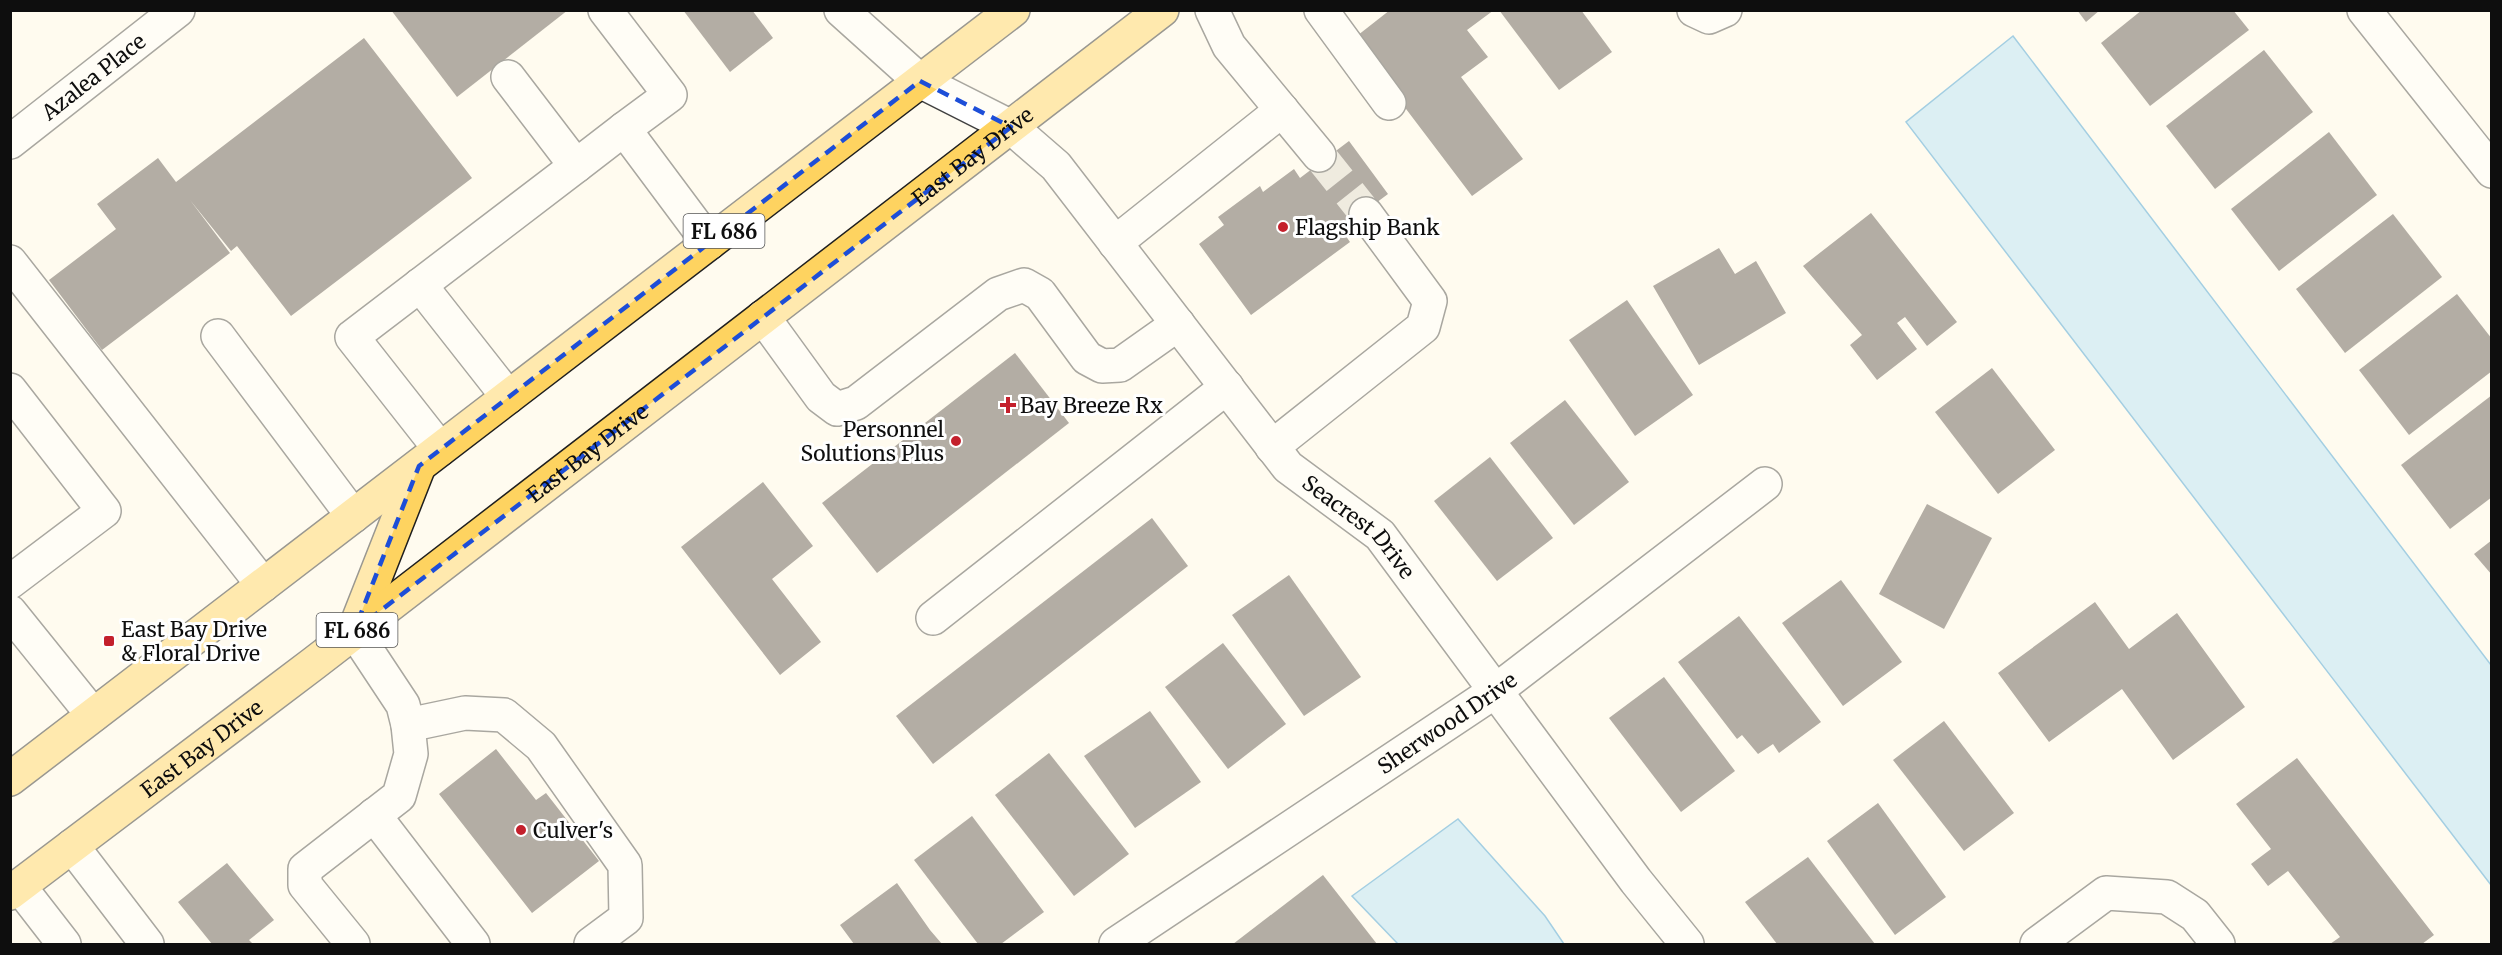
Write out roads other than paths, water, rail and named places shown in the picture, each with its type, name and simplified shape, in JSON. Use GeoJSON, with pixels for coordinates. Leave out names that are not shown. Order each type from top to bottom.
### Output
{"type":"FeatureCollection","features":[{"type":"Feature","properties":{"kind":"main road","name":"FL 686"},"geometry":{"type":"LineString","coordinates":[[10,779],[1013,10]]}},
{"type":"Feature","properties":{"kind":"main road","name":"East Bay Drive"},"geometry":{"type":"LineString","coordinates":[[15,890],[1162,10]]}},
{"type":"Feature","properties":{"kind":"main road"},"geometry":{"type":"LineString","coordinates":[[354,632],[430,457]]}},
{"type":"Feature","properties":{"kind":"street","name":"Azalea Place"},"geometry":{"type":"LineString","coordinates":[[10,142],[178,10]]}},
{"type":"Feature","properties":{"kind":"street"},"geometry":{"type":"LineString","coordinates":[[430,457],[352,337],[670,95],[605,10]]}},
{"type":"Feature","properties":{"kind":"street","name":"Seacrest Drive"},"geometry":{"type":"LineString","coordinates":[[841,10],[920,81],[1011,127],[1056,166],[1288,467],[1380,535],[1494,692],[1687,945]]}},
{"type":"Feature","properties":{"kind":"street"},"geometry":{"type":"LineString","coordinates":[[1212,10],[1229,46],[1319,155]]}},
{"type":"Feature","properties":{"kind":"street"},"geometry":{"type":"LineString","coordinates":[[1321,10],[1389,103]]}},
{"type":"Feature","properties":{"kind":"street"},"geometry":{"type":"LineString","coordinates":[[1694,10],[1709,17],[1725,10]]}},
{"type":"Feature","properties":{"kind":"street"},"geometry":{"type":"LineString","coordinates":[[2364,10],[2492,171]]}},
{"type":"Feature","properties":{"kind":"street"},"geometry":{"type":"LineString","coordinates":[[508,77],[576,166]]}},
{"type":"Feature","properties":{"kind":"street"},"geometry":{"type":"LineString","coordinates":[[1115,243],[1282,110]]}},
{"type":"Feature","properties":{"kind":"street"},"geometry":{"type":"LineString","coordinates":[[624,129],[709,243]]}},
{"type":"Feature","properties":{"kind":"street"},"geometry":{"type":"LineString","coordinates":[[1272,447],[1423,327],[1430,301],[1366,214]]}},
{"type":"Feature","properties":{"kind":"street"},"geometry":{"type":"LineString","coordinates":[[10,262],[263,585]]}},
{"type":"Feature","properties":{"kind":"street"},"geometry":{"type":"LineString","coordinates":[[420,285],[508,397]]}},
{"type":"Feature","properties":{"kind":"street"},"geometry":{"type":"LineString","coordinates":[[763,317],[821,397],[837,409],[856,403],[998,294],[1024,285],[1040,294],[1087,358],[1102,366],[1120,365],[1178,324]]}},
{"type":"Feature","properties":{"kind":"street"},"geometry":{"type":"LineString","coordinates":[[218,336],[353,516]]}},
{"type":"Feature","properties":{"kind":"street"},"geometry":{"type":"LineString","coordinates":[[933,618],[1227,387]]}},
{"type":"Feature","properties":{"kind":"street"},"geometry":{"type":"LineString","coordinates":[[10,390],[104,512],[10,582]]}},
{"type":"Feature","properties":{"kind":"street","name":"Sherwood Drive"},"geometry":{"type":"LineString","coordinates":[[1117,944],[1494,692],[1766,484]]}},
{"type":"Feature","properties":{"kind":"street"},"geometry":{"type":"LineString","coordinates":[[10,612],[93,715]]}},
{"type":"Feature","properties":{"kind":"street"},"geometry":{"type":"LineString","coordinates":[[353,945],[305,885],[305,869],[399,796],[411,754],[403,705],[354,632]]}},
{"type":"Feature","properties":{"kind":"street"},"geometry":{"type":"LineString","coordinates":[[408,725],[465,713],[504,715],[541,746],[625,865],[626,918],[591,945]]}},
{"type":"Feature","properties":{"kind":"street"},"geometry":{"type":"LineString","coordinates":[[374,815],[473,945]]}},
{"type":"Feature","properties":{"kind":"street"},"geometry":{"type":"LineString","coordinates":[[72,846],[147,945]]}},
{"type":"Feature","properties":{"kind":"street"},"geometry":{"type":"LineString","coordinates":[[15,890],[64,945]]}},
{"type":"Feature","properties":{"kind":"street"},"geometry":{"type":"LineString","coordinates":[[2037,945],[2106,893],[2167,897],[2195,915],[2218,945]]}},
{"type":"Feature","properties":{"kind":"water"},"geometry":{"type":"Polygon","coordinates":[[[2013,36],[2491,665],[2491,885],[1906,122],[2013,36]]]}},
{"type":"Feature","properties":{"kind":"water"},"geometry":{"type":"Polygon","coordinates":[[[1458,819],[1545,916],[1564,944],[1398,944],[1352,896],[1458,819]]]}},
{"type":"Feature","properties":{"kind":"tunnel"},"geometry":{"type":"LineString","coordinates":[[1319,155],[1366,214]]}},
{"type":"Feature","properties":{"kind":"place","name":"Flagship Bank"},"geometry":{"type":"Point","coordinates":[1283,227]}},
{"type":"Feature","properties":{"kind":"place","name":"Bay Breeze Rx"},"geometry":{"type":"Point","coordinates":[1008,405]}},
{"type":"Feature","properties":{"kind":"place","name":"Personnel Solutions Plus"},"geometry":{"type":"Point","coordinates":[956,441]}},
{"type":"Feature","properties":{"kind":"place","name":"East Bay Drive & Floral Drive"},"geometry":{"type":"Point","coordinates":[109,641]}},
{"type":"Feature","properties":{"kind":"place","name":"Culver's"},"geometry":{"type":"Point","coordinates":[521,830]}}]}
